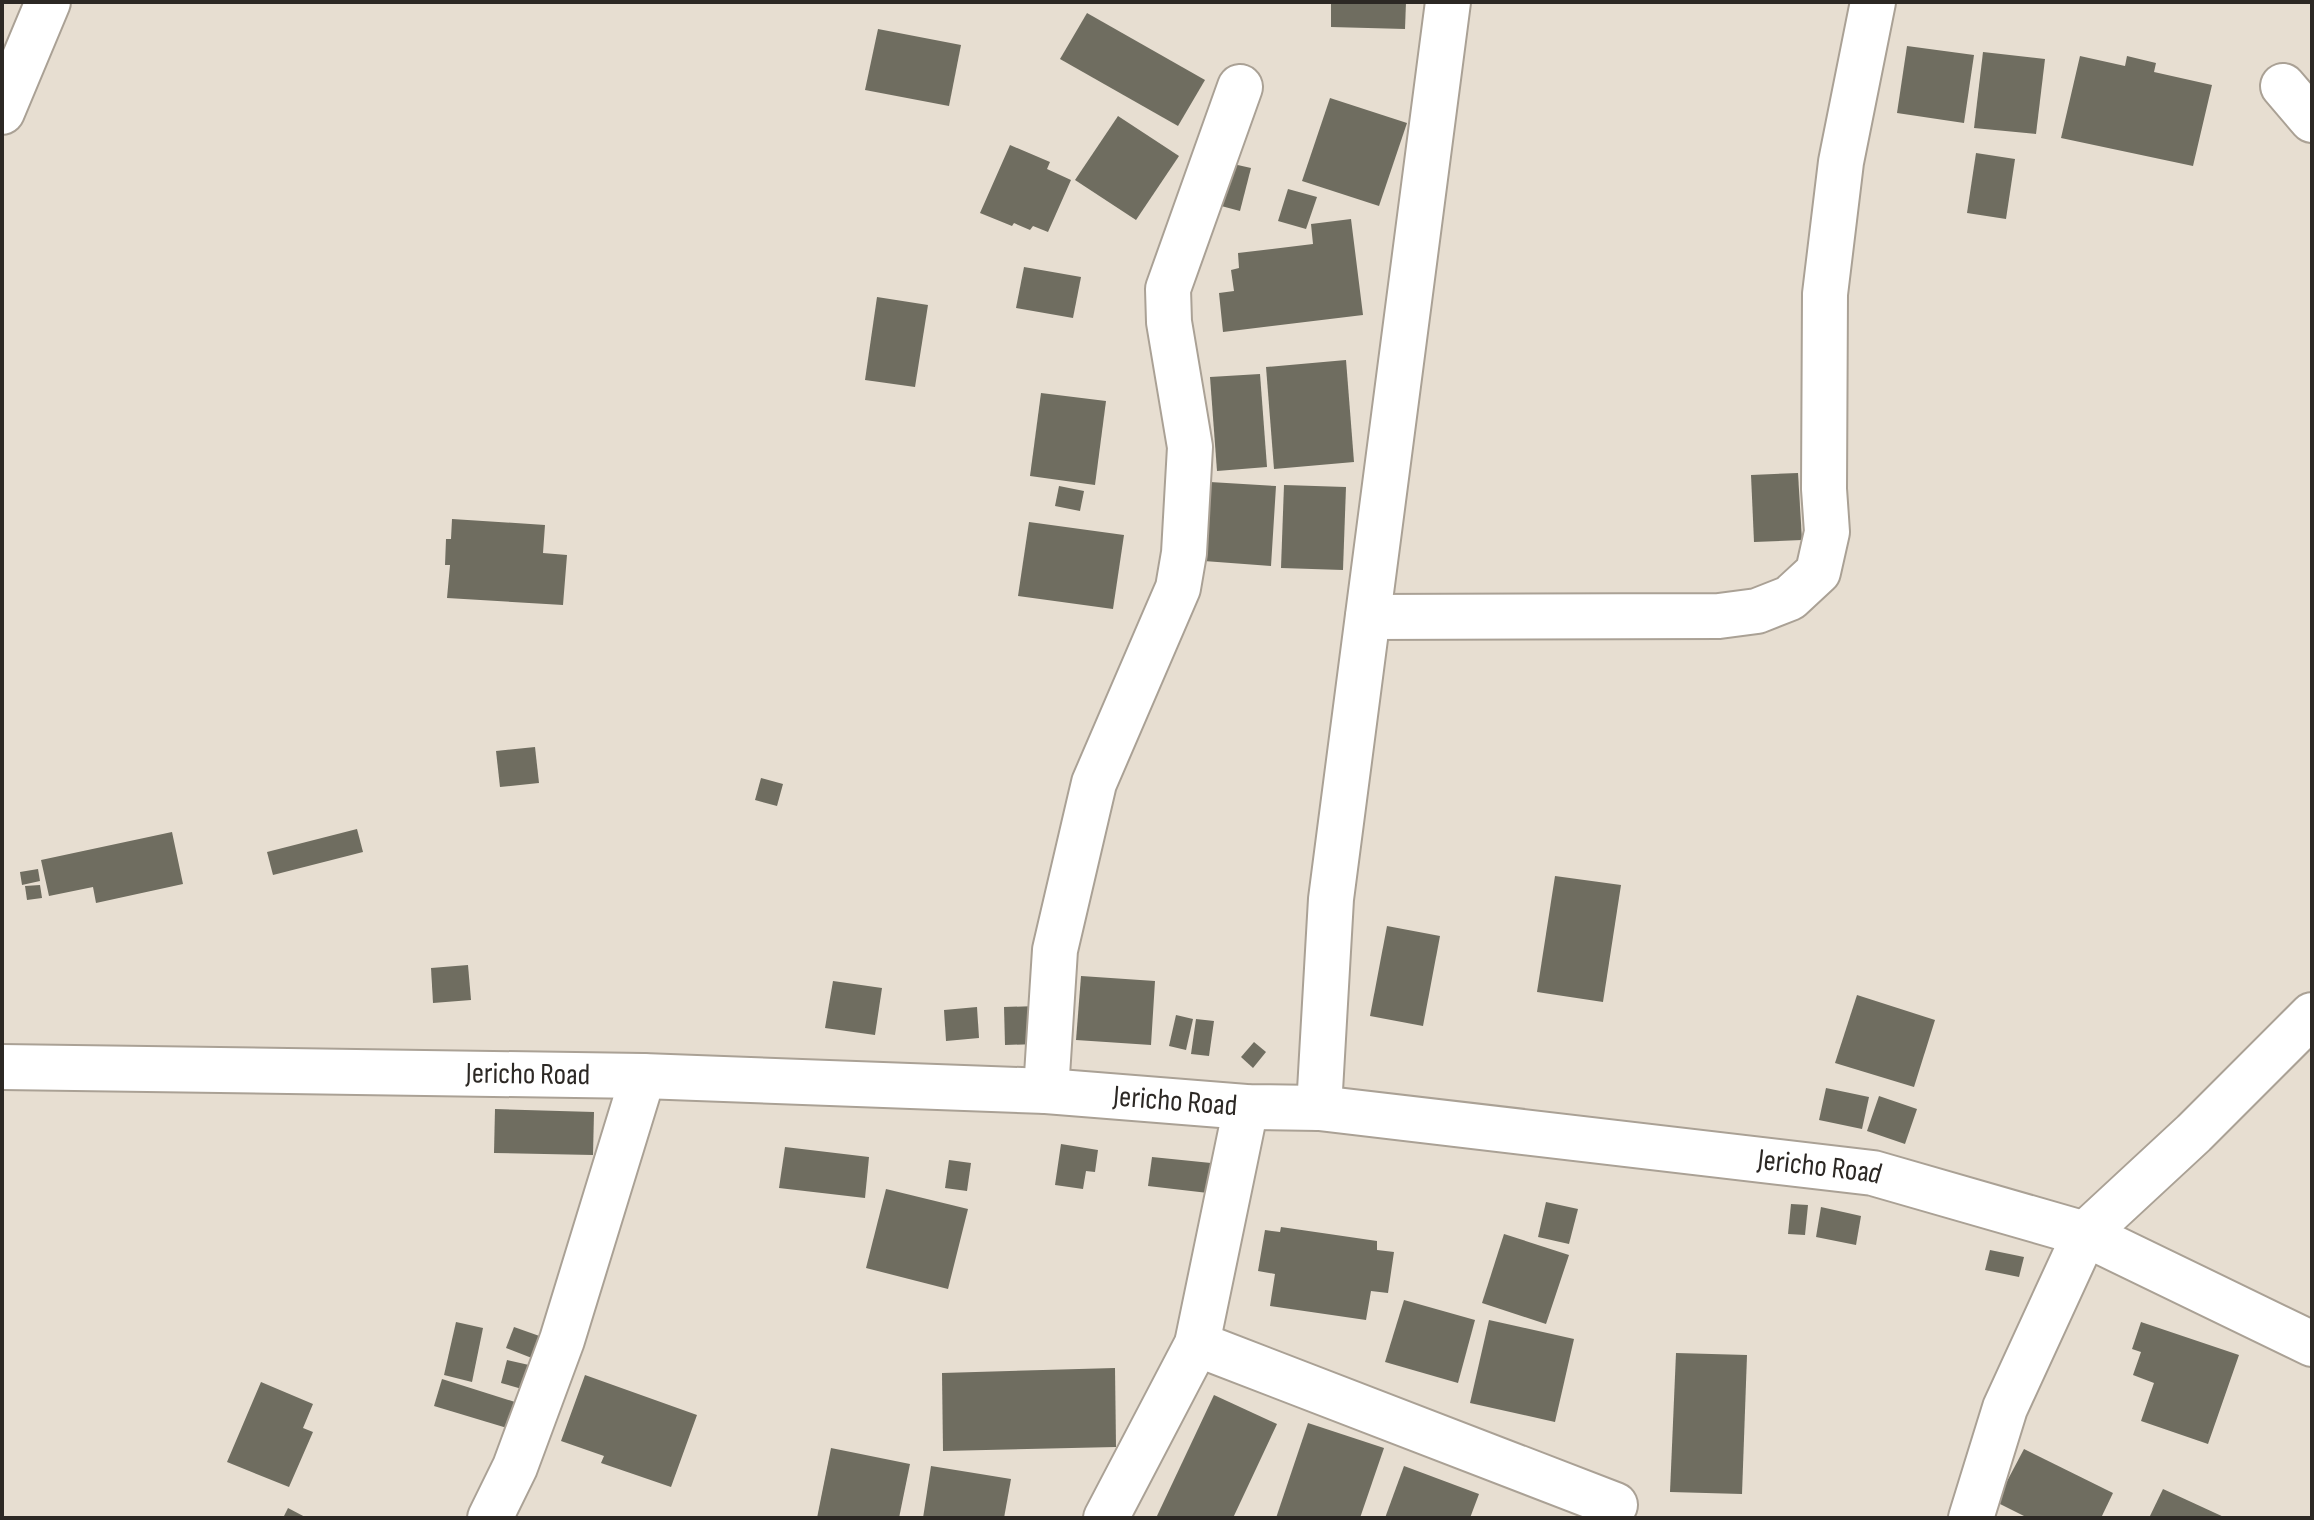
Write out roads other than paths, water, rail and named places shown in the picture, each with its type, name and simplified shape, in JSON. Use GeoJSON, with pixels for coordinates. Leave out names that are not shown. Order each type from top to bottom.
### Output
{"type":"FeatureCollection","features":[{"type":"Feature","properties":{"kind":"street"},"geometry":{"type":"LineString","coordinates":[[2,112],[48,2]]}},
{"type":"Feature","properties":{"kind":"street"},"geometry":{"type":"LineString","coordinates":[[1319,1108],[1331,899],[1448,2]]}},
{"type":"Feature","properties":{"kind":"street"},"geometry":{"type":"LineString","coordinates":[[1368,617],[1719,616],[1757,611],[1790,598],[1818,572],[1827,532],[1824,489],[1827,280],[1841,162],[1873,2]]}},
{"type":"Feature","properties":{"kind":"street"},"geometry":{"type":"LineString","coordinates":[[2283,86],[2312,120]]}},
{"type":"Feature","properties":{"kind":"street"},"geometry":{"type":"LineString","coordinates":[[1046,1091],[1055,950],[1094,783],[1178,588],[1190,447],[1169,322],[1168,289],[1240,87]]}},
{"type":"Feature","properties":{"kind":"street"},"geometry":{"type":"LineString","coordinates":[[1971,1518],[2005,1408],[2085,1234],[2194,1133],[2312,1015]]}},
{"type":"Feature","properties":{"kind":"street","name":"Jericho Road"},"geometry":{"type":"LineString","coordinates":[[2,1067],[643,1076],[1046,1091],[1246,1107],[1319,1108],[1873,1173],[2085,1234],[2312,1344]]}},
{"type":"Feature","properties":{"kind":"street"},"geometry":{"type":"LineString","coordinates":[[490,1518],[515,1467],[562,1340],[643,1076]]}},
{"type":"Feature","properties":{"kind":"street"},"geometry":{"type":"LineString","coordinates":[[1106,1518],[1197,1344],[1246,1107]]}},
{"type":"Feature","properties":{"kind":"street"},"geometry":{"type":"LineString","coordinates":[[1197,1344],[1615,1505]]}}]}
